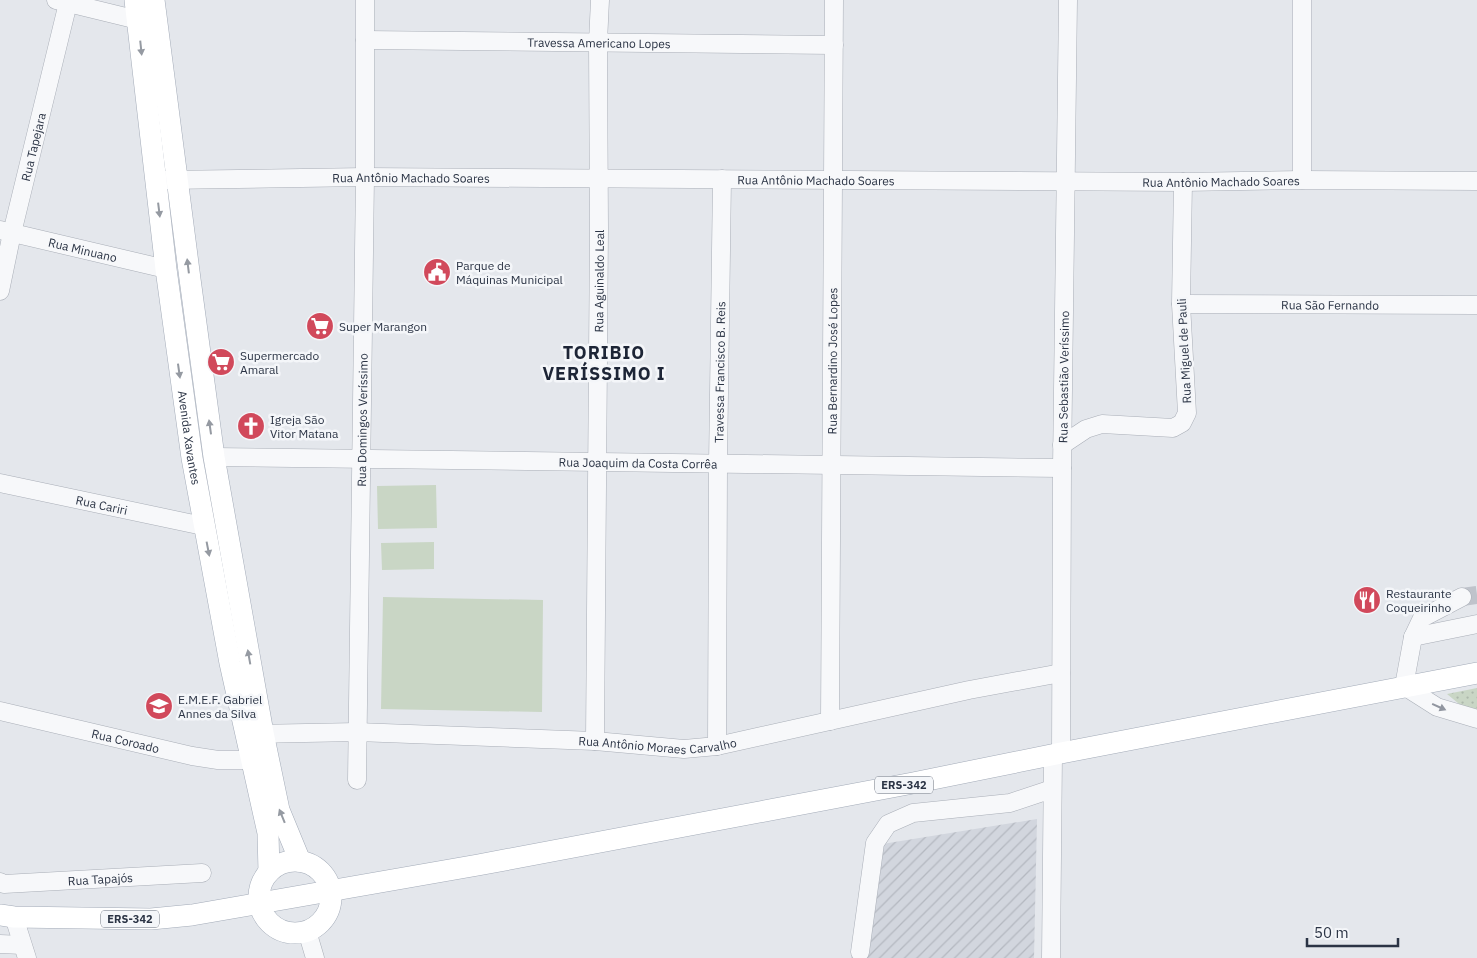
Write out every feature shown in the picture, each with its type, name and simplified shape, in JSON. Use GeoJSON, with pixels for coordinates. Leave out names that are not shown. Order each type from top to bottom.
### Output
{"type":"FeatureCollection","features":[{"type":"Feature","properties":{"kind":"main road","name":"Avenida Xavantes"},"geometry":{"type":"LineString","coordinates":[[154,0],[214,457],[260,760],[268,834],[269,872],[259,892],[260,904]]}},
{"type":"Feature","properties":{"kind":"main road","name":"Avenida Xavantes"},"geometry":{"type":"LineString","coordinates":[[136,10],[183,400],[203,526],[230,663],[255,734]]}},
{"type":"Feature","properties":{"kind":"main road","name":"ERS-342"},"geometry":{"type":"LineString","coordinates":[[7,916],[151,919],[192,915],[260,904],[913,783],[1057,753],[1477,673]]}},
{"type":"Feature","properties":{"kind":"main road","name":"Avenida Xavantes"},"geometry":{"type":"LineString","coordinates":[[260,760],[300,861]]}},
{"type":"Feature","properties":{"kind":"main road"},"geometry":{"type":"LineString","coordinates":[[260,904],[266,918],[278,928],[292,932],[307,931],[318,925],[326,915],[331,904],[331,891],[326,878],[315,867],[300,861],[286,861],[277,865],[269,872]]}},
{"type":"Feature","properties":{"kind":"street","name":"Rua Domingos Veríssimo"},"geometry":{"type":"LineString","coordinates":[[358,780],[365,0]]}},
{"type":"Feature","properties":{"kind":"street","name":"Rua Aguinaldo Leal"},"geometry":{"type":"LineString","coordinates":[[596,741],[598,42],[600,0]]}},
{"type":"Feature","properties":{"kind":"street","name":"Rua Bernardino José Lopes"},"geometry":{"type":"LineString","coordinates":[[830,721],[834,0]]}},
{"type":"Feature","properties":{"kind":"street","name":"Rua Sebastião Veríssimo"},"geometry":{"type":"LineString","coordinates":[[1051,958],[1052,788],[1057,753],[1061,673],[1068,0]]}},
{"type":"Feature","properties":{"kind":"street"},"geometry":{"type":"LineString","coordinates":[[1302,0],[1302,180]]}},
{"type":"Feature","properties":{"kind":"street"},"geometry":{"type":"LineString","coordinates":[[62,2],[136,10]]}},
{"type":"Feature","properties":{"kind":"street","name":"Rua Tapejara"},"geometry":{"type":"LineString","coordinates":[[0,291],[6,231],[62,2]]}},
{"type":"Feature","properties":{"kind":"street","name":"Travessa Americano Lopes"},"geometry":{"type":"LineString","coordinates":[[365,40],[834,45]]}},
{"type":"Feature","properties":{"kind":"street","name":"Rua Antônio Machado Soares"},"geometry":{"type":"LineString","coordinates":[[156,180],[364,177],[1477,182]]}},
{"type":"Feature","properties":{"kind":"street","name":"Travessa Francisco B. Reis"},"geometry":{"type":"LineString","coordinates":[[718,746],[718,465],[722,179]]}},
{"type":"Feature","properties":{"kind":"street","name":"Rua Miguel de Pauli"},"geometry":{"type":"LineString","coordinates":[[1062,444],[1086,429],[1102,424],[1173,428],[1182,423],[1187,413],[1181,304],[1183,182]]}},
{"type":"Feature","properties":{"kind":"street","name":"Rua Minuano"},"geometry":{"type":"LineString","coordinates":[[6,231],[166,269]]}},
{"type":"Feature","properties":{"kind":"street","name":"Rua São Fernando"},"geometry":{"type":"LineString","coordinates":[[1181,304],[1477,305]]}},
{"type":"Feature","properties":{"kind":"street","name":"Rua Joaquim da Costa Corrêa"},"geometry":{"type":"LineString","coordinates":[[214,457],[1062,468]]}},
{"type":"Feature","properties":{"kind":"street","name":"Rua Cariri"},"geometry":{"type":"LineString","coordinates":[[0,482],[203,526]]}},
{"type":"Feature","properties":{"kind":"street"},"geometry":{"type":"LineString","coordinates":[[1462,597],[1422,618],[1413,637],[1404,686],[1437,707],[1477,719]]}},
{"type":"Feature","properties":{"kind":"street"},"geometry":{"type":"LineString","coordinates":[[1413,637],[1477,624]]}},
{"type":"Feature","properties":{"kind":"street","name":"Rua Antônio Moraes Carvalho"},"geometry":{"type":"LineString","coordinates":[[255,734],[357,732],[596,741],[684,750],[718,746],[969,690],[1061,673]]}},
{"type":"Feature","properties":{"kind":"street","name":"Rua Coroado"},"geometry":{"type":"LineString","coordinates":[[0,711],[192,756],[218,760],[260,760]]}},
{"type":"Feature","properties":{"kind":"street"},"geometry":{"type":"LineString","coordinates":[[860,952],[875,843],[888,824],[913,813],[1010,803],[1052,788]]}},
{"type":"Feature","properties":{"kind":"street","name":"Rua Tapajós"},"geometry":{"type":"LineString","coordinates":[[0,882],[4,884],[202,873]]}},
{"type":"Feature","properties":{"kind":"street"},"geometry":{"type":"LineString","coordinates":[[7,916],[25,951]]}},
{"type":"Feature","properties":{"kind":"street"},"geometry":{"type":"LineString","coordinates":[[307,931],[315,958]]}},
{"type":"Feature","properties":{"kind":"street"},"geometry":{"type":"LineString","coordinates":[[0,944],[25,951]]}},
{"type":"Feature","properties":{"kind":"shaded area"},"geometry":{"type":"Polygon","coordinates":[[[1037,819],[1034,958],[851,958],[870,846],[1037,819]]]}},
{"type":"Feature","properties":{"kind":"green space"},"geometry":{"type":"Polygon","coordinates":[[[436,485],[437,528],[378,529],[377,486],[436,485]]]}},
{"type":"Feature","properties":{"kind":"green space"},"geometry":{"type":"Polygon","coordinates":[[[434,542],[434,569],[382,570],[381,543],[434,542]]]}},
{"type":"Feature","properties":{"kind":"green space"},"geometry":{"type":"Polygon","coordinates":[[[383,597],[543,600],[542,712],[381,709],[383,597]]]}},
{"type":"Feature","properties":{"kind":"green space"},"geometry":{"type":"Polygon","coordinates":[[[1477,688],[1477,712],[1464,708],[1447,694],[1477,688]]]}},
{"type":"Feature","properties":{"kind":"tunnel"},"geometry":{"type":"LineString","coordinates":[[1462,597],[1477,595]]}},
{"type":"Feature","properties":{"kind":"place","name":"Parque de Máquinas Municipal"},"geometry":{"type":"Point","coordinates":[437,272]}},
{"type":"Feature","properties":{"kind":"place","name":"Super Marangon"},"geometry":{"type":"Point","coordinates":[320,326]}},
{"type":"Feature","properties":{"kind":"place","name":"Supermercado Amaral"},"geometry":{"type":"Point","coordinates":[221,362]}},
{"type":"Feature","properties":{"kind":"place","name":"Igreja São Vitor Matana"},"geometry":{"type":"Point","coordinates":[251,426]}},
{"type":"Feature","properties":{"kind":"place","name":"Restaurante Coqueirinho"},"geometry":{"type":"Point","coordinates":[1367,600]}},
{"type":"Feature","properties":{"kind":"place","name":"E.M.E.F. Gabriel Annes da Silva"},"geometry":{"type":"Point","coordinates":[159,706]}},
{"type":"Feature","properties":{"kind":"district","name":"TORIBIO VERÍSSIMO I"},"geometry":{"type":"Point","coordinates":[604,362]}}]}
